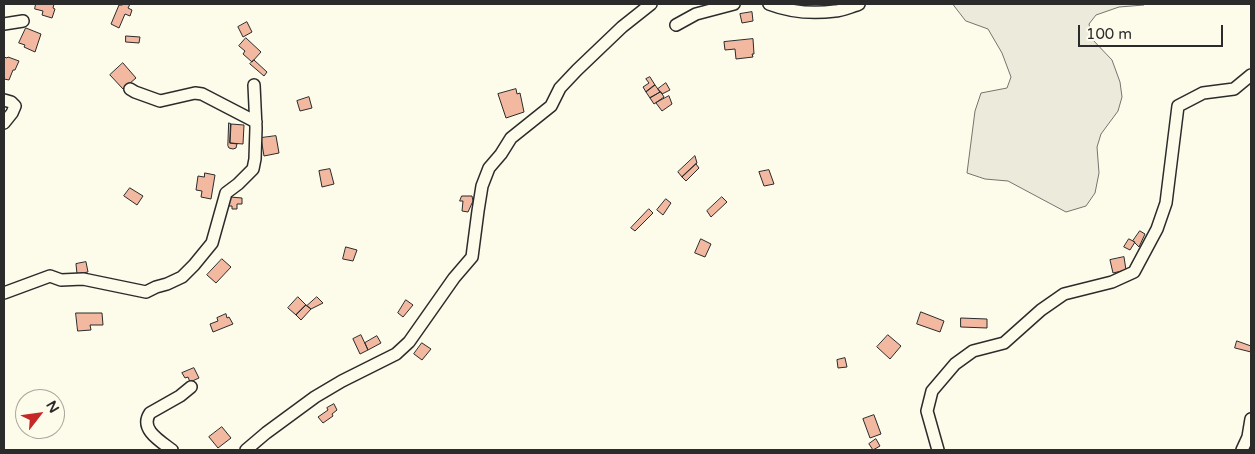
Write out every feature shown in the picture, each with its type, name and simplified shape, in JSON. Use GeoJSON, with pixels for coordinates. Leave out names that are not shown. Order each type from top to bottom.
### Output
{"type":"FeatureCollection","features":[{"type":"Feature","properties":{"kind":"street"},"geometry":{"type":"LineString","coordinates":[[243,450],[315,397],[396,354],[409,342],[454,278],[472,257],[482,186],[489,168],[512,138],[551,106],[560,88],[577,70],[622,27],[651,4]]}},
{"type":"Feature","properties":{"kind":"street"},"geometry":{"type":"LineString","coordinates":[[676,25],[696,14],[734,4]]}},
{"type":"Feature","properties":{"kind":"street"},"geometry":{"type":"LineString","coordinates":[[769,4],[793,11],[808,12],[836,11],[859,4]]}},
{"type":"Feature","properties":{"kind":"street"},"geometry":{"type":"LineString","coordinates":[[4,24],[23,21]]}},
{"type":"Feature","properties":{"kind":"street"},"geometry":{"type":"LineString","coordinates":[[938,450],[926,411],[932,392],[955,364],[973,351],[1004,343],[1041,310],[1064,294],[1112,282],[1134,272],[1157,229],[1166,203],[1178,106],[1203,93],[1234,89],[1251,75]]}},
{"type":"Feature","properties":{"kind":"street"},"geometry":{"type":"LineString","coordinates":[[4,293],[50,276],[61,280],[83,280],[146,292],[182,277],[212,243],[226,193],[253,169],[256,122],[254,85]]}},
{"type":"Feature","properties":{"kind":"street"},"geometry":{"type":"LineString","coordinates":[[130,89],[160,101],[194,93],[202,94],[256,122]]}},
{"type":"Feature","properties":{"kind":"street"},"geometry":{"type":"LineString","coordinates":[[4,100],[11,102],[15,106],[4,123]]}},
{"type":"Feature","properties":{"kind":"street"},"geometry":{"type":"LineString","coordinates":[[172,450],[152,434],[146,426],[147,417],[150,413],[192,387]]}},
{"type":"Feature","properties":{"kind":"street"},"geometry":{"type":"LineString","coordinates":[[1242,450],[1248,437],[1251,419]]}},
{"type":"Feature","properties":{"kind":"shaded area"},"geometry":{"type":"Polygon","coordinates":[[[953,4],[1145,4],[1119,7],[1096,15],[1089,24],[1092,39],[1112,60],[1120,82],[1122,97],[1118,111],[1101,134],[1097,147],[1099,173],[1095,193],[1086,206],[1066,212],[1008,181],[985,179],[967,173],[975,111],[981,93],[1007,88],[1011,77],[1002,53],[988,29],[966,21],[953,4]]]}},
{"type":"Feature","properties":{"kind":"building"},"geometry":{"type":"Polygon","coordinates":[[[36,4],[54,4],[53,8],[55,9],[52,18],[42,15],[43,11],[35,9],[36,4]]]}},
{"type":"Feature","properties":{"kind":"building"},"geometry":{"type":"Polygon","coordinates":[[[130,4],[128,8],[132,10],[130,16],[125,14],[119,28],[111,24],[119,5],[130,4]]]}},
{"type":"Feature","properties":{"kind":"building"},"geometry":{"type":"Polygon","coordinates":[[[752,12],[753,21],[742,23],[740,14],[752,12]]]}},
{"type":"Feature","properties":{"kind":"building"},"geometry":{"type":"Polygon","coordinates":[[[247,22],[252,32],[243,37],[238,27],[247,22]]]}},
{"type":"Feature","properties":{"kind":"building"},"geometry":{"type":"Polygon","coordinates":[[[26,28],[41,34],[35,52],[19,43],[26,28]]]}},
{"type":"Feature","properties":{"kind":"building"},"geometry":{"type":"Polygon","coordinates":[[[126,36],[140,37],[139,43],[126,42],[126,36]]]}},
{"type":"Feature","properties":{"kind":"building"},"geometry":{"type":"Polygon","coordinates":[[[246,38],[261,52],[252,62],[243,54],[245,51],[239,46],[246,38]]]}},
{"type":"Feature","properties":{"kind":"building"},"geometry":{"type":"Polygon","coordinates":[[[753,39],[753,57],[736,59],[735,49],[725,50],[724,42],[753,39]]]}},
{"type":"Feature","properties":{"kind":"building"},"geometry":{"type":"Polygon","coordinates":[[[4,57],[19,61],[9,80],[4,79],[4,57]]]}},
{"type":"Feature","properties":{"kind":"building"},"geometry":{"type":"Polygon","coordinates":[[[254,60],[267,72],[264,76],[250,64],[254,60]]]}},
{"type":"Feature","properties":{"kind":"building"},"geometry":{"type":"Polygon","coordinates":[[[123,63],[136,78],[123,89],[110,75],[123,63]]]}},
{"type":"Feature","properties":{"kind":"building"},"geometry":{"type":"Polygon","coordinates":[[[650,77],[655,85],[646,92],[643,87],[649,83],[646,79],[650,77]]]}},
{"type":"Feature","properties":{"kind":"building"},"geometry":{"type":"Polygon","coordinates":[[[666,83],[670,90],[662,94],[658,89],[666,83]]]}},
{"type":"Feature","properties":{"kind":"building"},"geometry":{"type":"Polygon","coordinates":[[[655,85],[660,92],[650,98],[646,92],[655,85]]]}},
{"type":"Feature","properties":{"kind":"building"},"geometry":{"type":"Polygon","coordinates":[[[516,89],[517,94],[520,93],[524,112],[506,118],[498,94],[516,89]]]}},
{"type":"Feature","properties":{"kind":"building"},"geometry":{"type":"Polygon","coordinates":[[[661,92],[664,97],[654,104],[650,98],[661,92]]]}},
{"type":"Feature","properties":{"kind":"building"},"geometry":{"type":"Polygon","coordinates":[[[669,96],[672,104],[662,111],[656,103],[669,96]]]}},
{"type":"Feature","properties":{"kind":"building"},"geometry":{"type":"Polygon","coordinates":[[[309,97],[312,108],[300,111],[297,101],[309,97]]]}},
{"type":"Feature","properties":{"kind":"building"},"geometry":{"type":"Polygon","coordinates":[[[229,123],[231,124],[230,143],[237,144],[236,148],[233,149],[228,146],[229,123]]]}},
{"type":"Feature","properties":{"kind":"building"},"geometry":{"type":"Polygon","coordinates":[[[231,124],[244,125],[243,144],[230,143],[231,124]]]}},
{"type":"Feature","properties":{"kind":"building"},"geometry":{"type":"Polygon","coordinates":[[[276,136],[279,153],[264,156],[261,138],[276,136]]]}},
{"type":"Feature","properties":{"kind":"building"},"geometry":{"type":"Polygon","coordinates":[[[695,156],[697,163],[682,177],[678,172],[695,156]]]}},
{"type":"Feature","properties":{"kind":"building"},"geometry":{"type":"Polygon","coordinates":[[[696,164],[699,168],[686,181],[682,177],[696,164]]]}},
{"type":"Feature","properties":{"kind":"building"},"geometry":{"type":"Polygon","coordinates":[[[330,169],[334,184],[322,187],[319,171],[330,169]]]}},
{"type":"Feature","properties":{"kind":"building"},"geometry":{"type":"Polygon","coordinates":[[[769,170],[774,184],[764,186],[759,172],[769,170]]]}},
{"type":"Feature","properties":{"kind":"building"},"geometry":{"type":"Polygon","coordinates":[[[205,173],[215,175],[211,199],[201,197],[202,191],[196,190],[198,176],[204,177],[205,173]]]}},
{"type":"Feature","properties":{"kind":"building"},"geometry":{"type":"Polygon","coordinates":[[[130,188],[143,196],[137,205],[124,196],[130,188]]]}},
{"type":"Feature","properties":{"kind":"building"},"geometry":{"type":"Polygon","coordinates":[[[462,196],[472,196],[473,201],[468,212],[462,211],[463,201],[460,201],[462,196]]]}},
{"type":"Feature","properties":{"kind":"building"},"geometry":{"type":"Polygon","coordinates":[[[230,197],[242,198],[242,204],[237,204],[237,209],[232,209],[232,206],[229,206],[230,197]]]}},
{"type":"Feature","properties":{"kind":"building"},"geometry":{"type":"Polygon","coordinates":[[[722,197],[727,202],[711,217],[707,211],[722,197]]]}},
{"type":"Feature","properties":{"kind":"building"},"geometry":{"type":"Polygon","coordinates":[[[666,199],[671,203],[663,215],[657,210],[666,199]]]}},
{"type":"Feature","properties":{"kind":"building"},"geometry":{"type":"Polygon","coordinates":[[[649,209],[653,213],[635,231],[631,228],[649,209]]]}},
{"type":"Feature","properties":{"kind":"building"},"geometry":{"type":"Polygon","coordinates":[[[1140,231],[1145,234],[1139,247],[1133,241],[1140,231]]]}},
{"type":"Feature","properties":{"kind":"building"},"geometry":{"type":"Polygon","coordinates":[[[701,239],[711,244],[705,257],[695,253],[701,239]]]}},
{"type":"Feature","properties":{"kind":"building"},"geometry":{"type":"Polygon","coordinates":[[[1129,239],[1135,242],[1130,250],[1124,247],[1129,239]]]}},
{"type":"Feature","properties":{"kind":"building"},"geometry":{"type":"Polygon","coordinates":[[[346,247],[357,250],[353,261],[343,259],[346,247]]]}},
{"type":"Feature","properties":{"kind":"building"},"geometry":{"type":"Polygon","coordinates":[[[1124,257],[1126,270],[1113,273],[1110,260],[1124,257]]]}},
{"type":"Feature","properties":{"kind":"building"},"geometry":{"type":"Polygon","coordinates":[[[222,259],[231,267],[216,283],[207,275],[222,259]]]}},
{"type":"Feature","properties":{"kind":"building"},"geometry":{"type":"Polygon","coordinates":[[[86,262],[88,272],[77,274],[76,264],[86,262]]]}},
{"type":"Feature","properties":{"kind":"building"},"geometry":{"type":"Polygon","coordinates":[[[298,297],[306,305],[296,315],[288,308],[298,297]]]}},
{"type":"Feature","properties":{"kind":"building"},"geometry":{"type":"Polygon","coordinates":[[[317,297],[323,303],[311,309],[307,306],[317,297]]]}},
{"type":"Feature","properties":{"kind":"building"},"geometry":{"type":"Polygon","coordinates":[[[406,300],[413,305],[403,317],[398,313],[406,300]]]}},
{"type":"Feature","properties":{"kind":"building"},"geometry":{"type":"Polygon","coordinates":[[[306,305],[311,309],[301,320],[296,315],[306,305]]]}},
{"type":"Feature","properties":{"kind":"building"},"geometry":{"type":"Polygon","coordinates":[[[921,312],[944,321],[940,332],[917,324],[921,312]]]}},
{"type":"Feature","properties":{"kind":"building"},"geometry":{"type":"Polygon","coordinates":[[[76,313],[102,313],[103,325],[90,325],[91,330],[78,331],[76,313]]]}},
{"type":"Feature","properties":{"kind":"building"},"geometry":{"type":"Polygon","coordinates":[[[226,314],[233,324],[213,332],[210,324],[218,321],[217,318],[226,314]]]}},
{"type":"Feature","properties":{"kind":"building"},"geometry":{"type":"Polygon","coordinates":[[[961,318],[987,319],[987,328],[961,327],[961,318]]]}},
{"type":"Feature","properties":{"kind":"building"},"geometry":{"type":"Polygon","coordinates":[[[361,335],[368,350],[360,354],[353,339],[361,335]]]}},
{"type":"Feature","properties":{"kind":"building"},"geometry":{"type":"Polygon","coordinates":[[[888,335],[901,346],[890,359],[877,347],[888,335]]]}},
{"type":"Feature","properties":{"kind":"building"},"geometry":{"type":"Polygon","coordinates":[[[377,336],[381,343],[368,350],[365,343],[377,336]]]}},
{"type":"Feature","properties":{"kind":"building"},"geometry":{"type":"Polygon","coordinates":[[[1237,341],[1251,346],[1251,352],[1235,348],[1237,341]]]}},
{"type":"Feature","properties":{"kind":"building"},"geometry":{"type":"Polygon","coordinates":[[[422,343],[431,349],[422,360],[414,354],[422,343]]]}},
{"type":"Feature","properties":{"kind":"building"},"geometry":{"type":"Polygon","coordinates":[[[845,358],[847,367],[838,368],[837,360],[845,358]]]}},
{"type":"Feature","properties":{"kind":"building"},"geometry":{"type":"Polygon","coordinates":[[[194,368],[199,378],[190,382],[188,377],[185,378],[182,373],[194,368]]]}},
{"type":"Feature","properties":{"kind":"building"},"geometry":{"type":"Polygon","coordinates":[[[334,404],[337,410],[332,414],[333,416],[323,423],[318,417],[334,404]]]}},
{"type":"Feature","properties":{"kind":"building"},"geometry":{"type":"Polygon","coordinates":[[[874,415],[881,434],[870,438],[863,419],[874,415]]]}},
{"type":"Feature","properties":{"kind":"building"},"geometry":{"type":"Polygon","coordinates":[[[222,427],[231,438],[218,448],[209,437],[222,427]]]}},
{"type":"Feature","properties":{"kind":"building"},"geometry":{"type":"Polygon","coordinates":[[[876,439],[880,446],[873,450],[869,444],[876,439]]]}}]}
